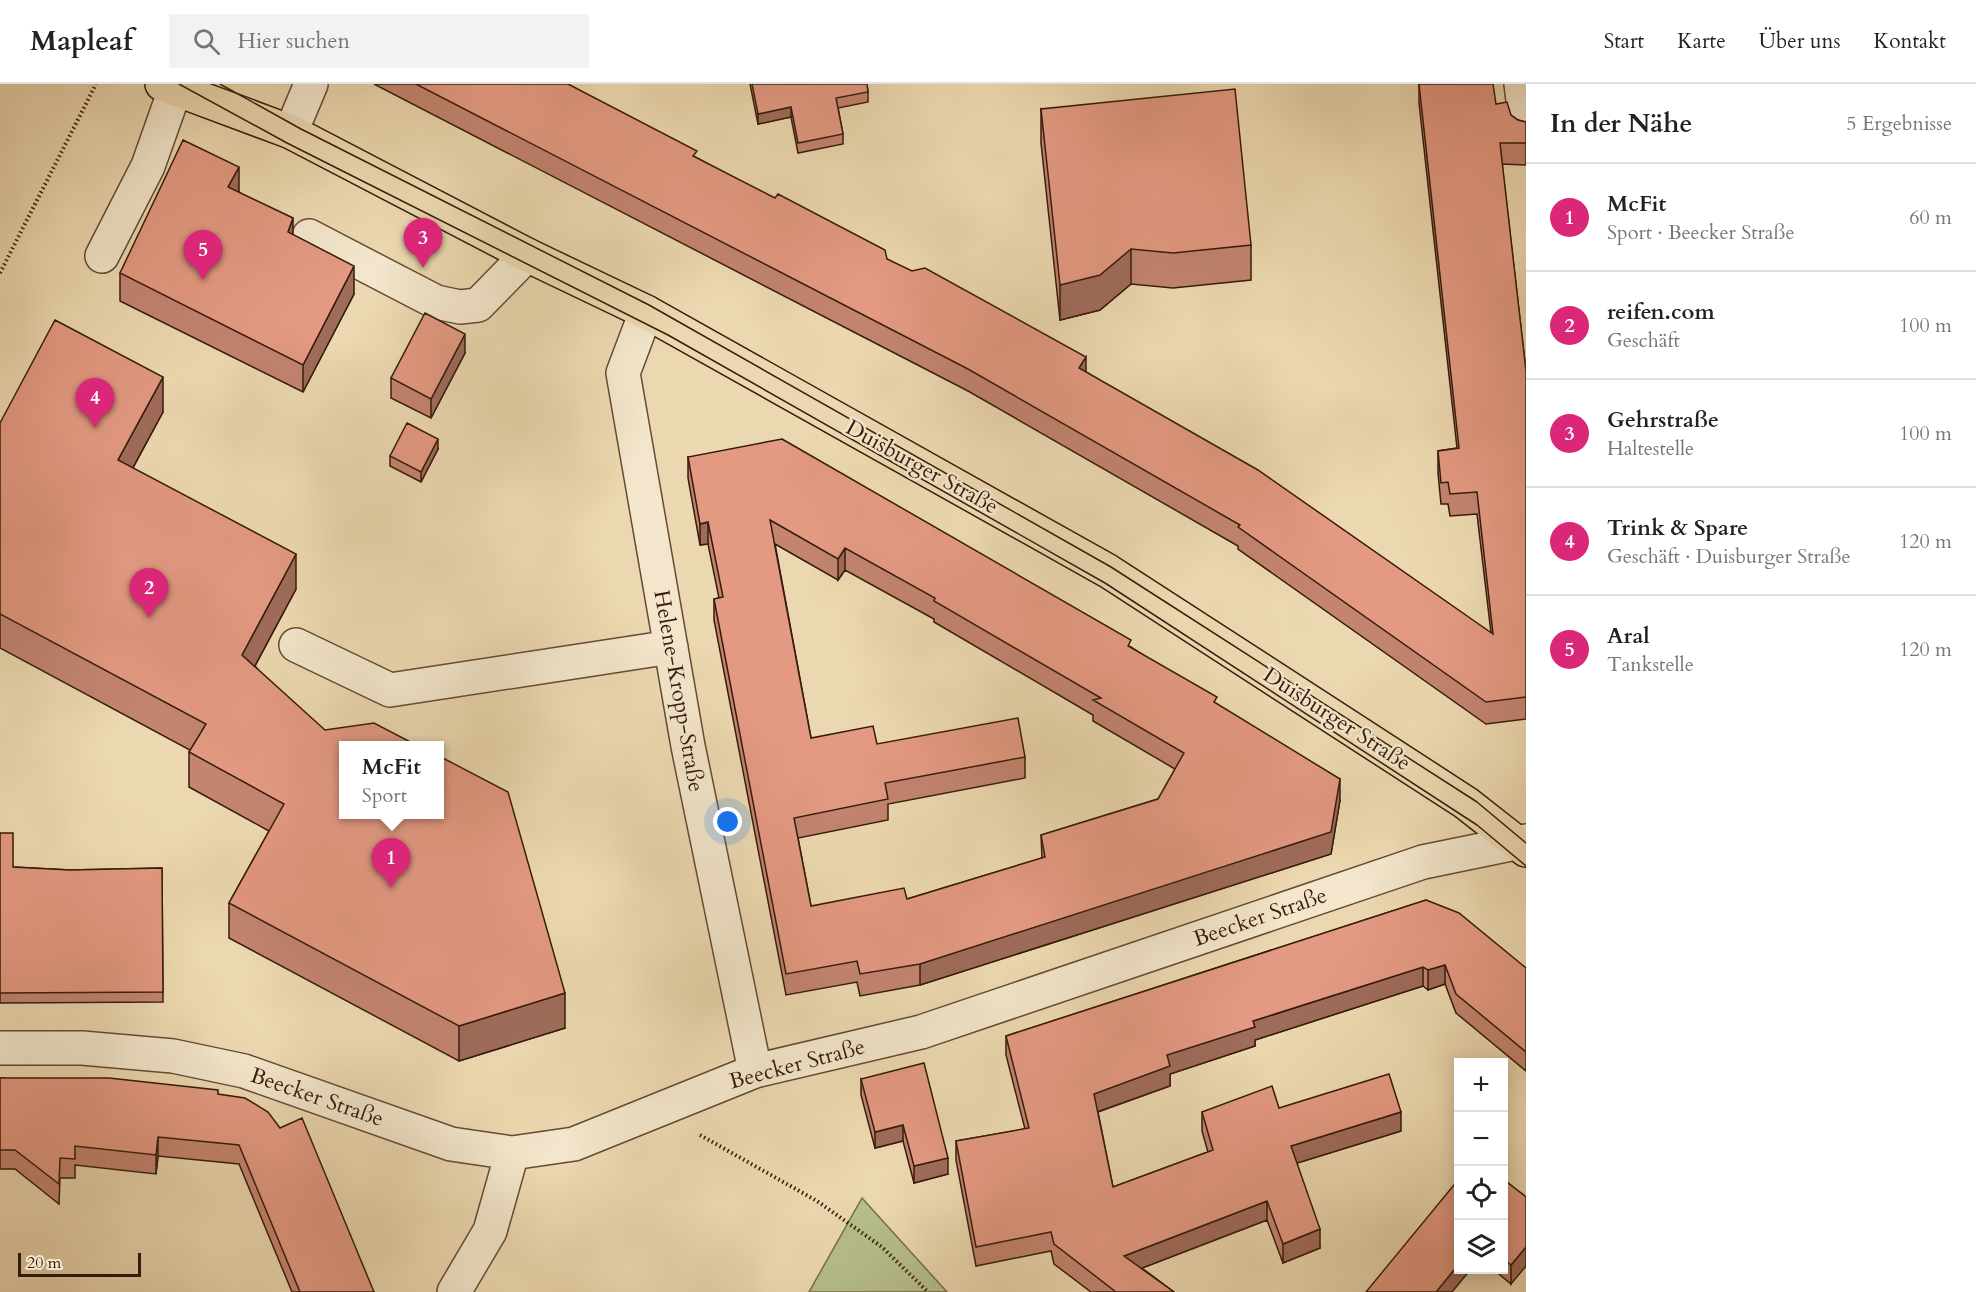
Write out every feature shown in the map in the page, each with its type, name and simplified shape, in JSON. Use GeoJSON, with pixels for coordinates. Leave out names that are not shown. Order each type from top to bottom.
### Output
{"type":"FeatureCollection","features":[{"type":"Feature","properties":{"kind":"main road","name":"Duisburger Straße"},"geometry":{"type":"LineString","coordinates":[[223,84],[291,132]]}},
{"type":"Feature","properties":{"kind":"main road","name":"Duisburger Straße"},"geometry":{"type":"LineString","coordinates":[[172,86],[291,132],[527,255],[646,312],[1108,571],[1466,803],[1524,845]]}},
{"type":"Feature","properties":{"kind":"street"},"geometry":{"type":"LineString","coordinates":[[291,132],[311,84]]}},
{"type":"Feature","properties":{"kind":"street"},"geometry":{"type":"LineString","coordinates":[[1521,84],[1526,125]]}},
{"type":"Feature","properties":{"kind":"street"},"geometry":{"type":"LineString","coordinates":[[102,256],[148,166],[172,86]]}},
{"type":"Feature","properties":{"kind":"street"},"geometry":{"type":"LineString","coordinates":[[309,236],[436,302],[460,307],[478,305],[527,255]]}},
{"type":"Feature","properties":{"kind":"street","name":"Helene-Kropp-Straße"},"geometry":{"type":"LineString","coordinates":[[646,312],[623,373],[688,746],[755,1071]]}},
{"type":"Feature","properties":{"kind":"street"},"geometry":{"type":"LineString","coordinates":[[296,645],[390,690],[670,647]]}},
{"type":"Feature","properties":{"kind":"street","name":"Beecker Straße"},"geometry":{"type":"LineString","coordinates":[[0,1048],[82,1048],[173,1056],[244,1071],[451,1144],[512,1154],[574,1144],[755,1071],[921,1032],[1423,862],[1524,845]]}},
{"type":"Feature","properties":{"kind":"street"},"geometry":{"type":"LineString","coordinates":[[454,1292],[490,1231],[512,1154]]}},
{"type":"Feature","properties":{"kind":"path"},"geometry":{"type":"LineString","coordinates":[[0,273],[96,84]]}},
{"type":"Feature","properties":{"kind":"path"},"geometry":{"type":"LineString","coordinates":[[656,1110],[817,1201],[882,1247],[928,1292]]}},
{"type":"Feature","properties":{"kind":"green space"},"geometry":{"type":"Polygon","coordinates":[[[862,1198],[947,1292],[809,1292],[862,1198]]]}},
{"type":"Feature","properties":{"kind":"building"},"geometry":{"type":"Polygon","coordinates":[[[416,84],[568,84],[697,151],[693,156],[775,198],[778,194],[885,250],[887,259],[912,271],[925,268],[1086,357],[1079,368],[1258,470],[1493,634],[1477,492],[1450,494],[1448,482],[1441,483],[1438,451],[1459,448],[1419,84],[1493,84],[1496,104],[1507,102],[1511,115],[1526,122],[1526,143],[1500,143],[1526,371],[1526,697],[1486,702],[1238,527],[1240,525],[968,369],[416,84]]]}},
{"type":"Feature","properties":{"kind":"building"},"geometry":{"type":"Polygon","coordinates":[[[752,84],[867,84],[868,92],[836,98],[843,134],[798,143],[791,107],[758,114],[752,84]]]}},
{"type":"Feature","properties":{"kind":"building"},"geometry":{"type":"Polygon","coordinates":[[[1235,89],[1251,245],[1173,253],[1131,249],[1100,275],[1060,285],[1041,109],[1235,89]]]}},
{"type":"Feature","properties":{"kind":"building"},"geometry":{"type":"Polygon","coordinates":[[[183,140],[239,167],[228,187],[293,218],[288,232],[354,266],[303,365],[120,273],[183,140]]]}},
{"type":"Feature","properties":{"kind":"building"},"geometry":{"type":"Polygon","coordinates":[[[425,313],[465,334],[431,399],[391,378],[425,313]]]}},
{"type":"Feature","properties":{"kind":"building"},"geometry":{"type":"Polygon","coordinates":[[[55,320],[163,377],[118,460],[296,554],[242,655],[325,730],[374,723],[408,741],[339,741],[339,819],[444,819],[444,759],[508,792],[565,993],[459,1026],[229,903],[284,804],[189,752],[206,724],[0,614],[0,423],[55,320]]]}},
{"type":"Feature","properties":{"kind":"building"},"geometry":{"type":"Polygon","coordinates":[[[407,423],[438,439],[421,472],[390,456],[407,423]]]}},
{"type":"Feature","properties":{"kind":"building"},"geometry":{"type":"Polygon","coordinates":[[[782,439],[1131,640],[1128,646],[1217,697],[1214,702],[1340,779],[1331,832],[920,964],[860,974],[857,961],[786,974],[714,599],[723,597],[708,522],[700,524],[688,457],[782,439]],[[770,520],[811,738],[873,726],[877,744],[1018,718],[1025,757],[885,783],[888,799],[794,818],[811,906],[904,888],[907,899],[1045,857],[1041,835],[1158,799],[1184,753],[1093,700],[1101,698],[934,601],[935,598],[845,548],[838,559],[770,520]]]}},
{"type":"Feature","properties":{"kind":"building"},"geometry":{"type":"Polygon","coordinates":[[[0,833],[13,833],[13,867],[70,870],[162,868],[163,992],[0,993],[0,833]]]}},
{"type":"Feature","properties":{"kind":"building"},"geometry":{"type":"Polygon","coordinates":[[[1426,900],[1459,913],[1526,968],[1526,1052],[1456,994],[1445,965],[1428,970],[1423,967],[1253,1021],[1255,1027],[1167,1055],[1170,1066],[1094,1094],[1113,1187],[1213,1150],[1202,1112],[1272,1086],[1279,1108],[1389,1074],[1401,1112],[1291,1146],[1320,1229],[1283,1244],[1267,1201],[1124,1256],[1174,1292],[1116,1292],[1054,1244],[1051,1232],[976,1247],[956,1141],[1029,1128],[1006,1036],[1426,900]]]}},
{"type":"Feature","properties":{"kind":"building"},"geometry":{"type":"Polygon","coordinates":[[[924,1063],[948,1158],[914,1166],[903,1125],[875,1132],[861,1079],[924,1063]]]}},
{"type":"Feature","properties":{"kind":"building"},"geometry":{"type":"Polygon","coordinates":[[[0,1078],[109,1078],[218,1090],[218,1094],[245,1098],[268,1112],[280,1128],[302,1118],[374,1292],[300,1292],[239,1145],[158,1137],[156,1155],[75,1146],[75,1159],[60,1158],[59,1184],[15,1150],[0,1150],[0,1078]]]}},
{"type":"Feature","properties":{"kind":"building"},"geometry":{"type":"Polygon","coordinates":[[[1508,1183],[1526,1197],[1526,1247],[1511,1265],[1508,1263],[1508,1183]]]}},
{"type":"Feature","properties":{"kind":"building"},"geometry":{"type":"Polygon","coordinates":[[[1454,1185],[1454,1270],[1436,1292],[1366,1292],[1454,1185]]]}},
{"type":"Feature","properties":{"kind":"tram line"},"geometry":{"type":"LineString","coordinates":[[179,84],[287,143],[668,335],[1105,583],[1477,825],[1526,866]]}},
{"type":"Feature","properties":{"kind":"tram line"},"geometry":{"type":"LineString","coordinates":[[220,84],[301,129],[649,305],[1111,567],[1477,802],[1526,843]]}},
{"type":"Feature","properties":{"kind":"place","name":"Gehrstraße"},"geometry":{"type":"Point","coordinates":[423,268]}},
{"type":"Feature","properties":{"kind":"place","name":"Aral"},"geometry":{"type":"Point","coordinates":[203,280]}},
{"type":"Feature","properties":{"kind":"place","name":"Trink & Spare"},"geometry":{"type":"Point","coordinates":[95,428]}},
{"type":"Feature","properties":{"kind":"place","name":"reifen.com"},"geometry":{"type":"Point","coordinates":[149,618]}},
{"type":"Feature","properties":{"kind":"place","name":"McFit"},"geometry":{"type":"Point","coordinates":[391,888]}}]}
